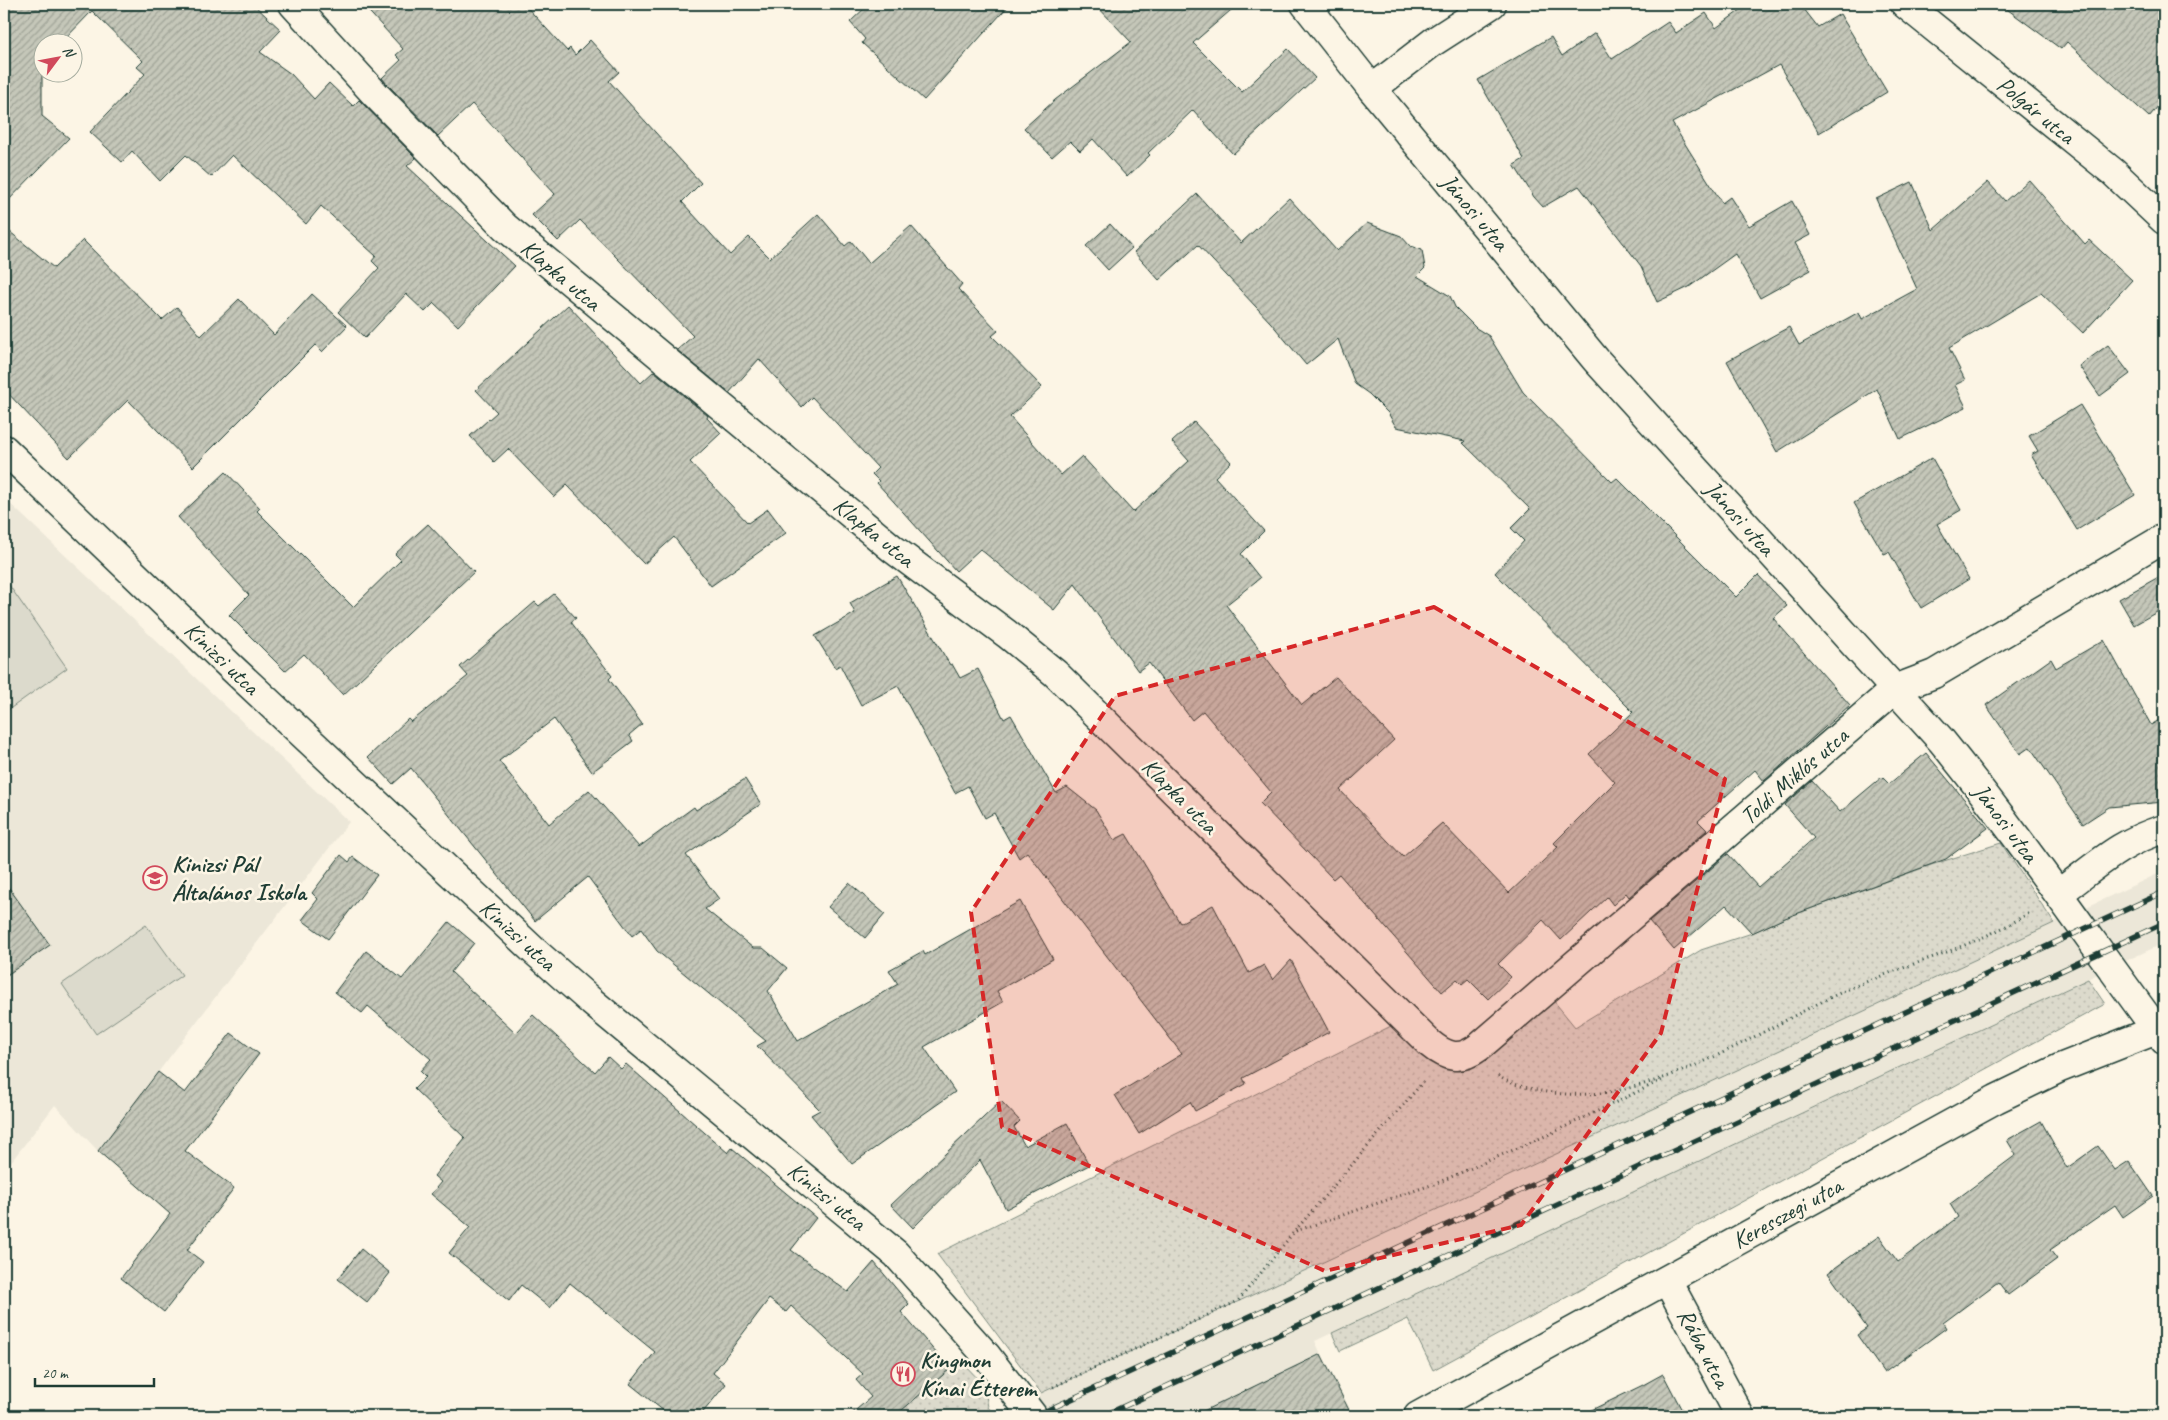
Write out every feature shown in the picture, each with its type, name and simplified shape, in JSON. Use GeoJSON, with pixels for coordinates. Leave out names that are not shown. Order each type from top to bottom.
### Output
{"type":"FeatureCollection","features":[{"type":"Feature","properties":{"kind":"street","name":"Klapka utca"},"geometry":{"type":"LineString","coordinates":[[294,4],[376,95],[505,227],[893,550],[1007,634],[1055,673],[1429,1043],[1458,1055]]}},
{"type":"Feature","properties":{"kind":"street","name":"Jánosi utca"},"geometry":{"type":"LineString","coordinates":[[1305,4],[1372,89],[1596,360],[1895,689],[1988,798],[2162,1032]]}},
{"type":"Feature","properties":{"kind":"street"},"geometry":{"type":"LineString","coordinates":[[1372,89],[1434,42],[1492,4]]}},
{"type":"Feature","properties":{"kind":"street","name":"Polgár utca"},"geometry":{"type":"LineString","coordinates":[[1905,4],[2113,172],[2164,220]]}},
{"type":"Feature","properties":{"kind":"street","name":"Kinizsi utca"},"geometry":{"type":"LineString","coordinates":[[4,449],[232,668],[532,949],[896,1254],[980,1348],[1027,1409]]}},
{"type":"Feature","properties":{"kind":"street","name":"Toldi Miklós utca"},"geometry":{"type":"LineString","coordinates":[[1458,1055],[1895,689],[1934,674],[2164,538]]}},
{"type":"Feature","properties":{"kind":"street"},"geometry":{"type":"LineString","coordinates":[[2059,893],[2111,853],[2136,838],[2164,829]]}},
{"type":"Feature","properties":{"kind":"street","name":"Keresszegi utca"},"geometry":{"type":"LineString","coordinates":[[1418,1416],[1996,1099],[2060,1068],[2162,1032]]}},
{"type":"Feature","properties":{"kind":"street","name":"Rába utca"},"geometry":{"type":"LineString","coordinates":[[1667,1280],[1740,1416]]}},
{"type":"Feature","properties":{"kind":"path"},"geometry":{"type":"LineString","coordinates":[[1294,1232],[1437,1183],[1550,1134],[1829,998],[1990,933],[2026,915],[2059,893]]}},
{"type":"Feature","properties":{"kind":"path"},"geometry":{"type":"LineString","coordinates":[[1027,1409],[1238,1301],[1294,1232],[1426,1078],[1458,1055],[1503,1079],[1531,1089],[1560,1094],[1623,1088],[1671,1075]]}},
{"type":"Feature","properties":{"kind":"highlighted area"},"geometry":{"type":"Polygon","coordinates":[[[1434,607],[1725,779],[1661,1033],[1521,1225],[1325,1271],[1002,1127],[971,912],[1115,696],[1434,607]]]}},
{"type":"Feature","properties":{"kind":"shaded area","name":"Kinizsi Pál Általános Iskola"},"geometry":{"type":"Polygon","coordinates":[[[4,498],[349,822],[98,1151],[55,1105],[4,1171],[4,498]]]}},
{"type":"Feature","properties":{"kind":"shaded area"},"geometry":{"type":"Polygon","coordinates":[[[4,578],[67,668],[4,713],[4,578]]]}},
{"type":"Feature","properties":{"kind":"shaded area"},"geometry":{"type":"Polygon","coordinates":[[[2001,843],[2054,923],[1041,1393],[937,1254],[1395,1024],[1437,1065],[1442,1068],[1459,1071],[1475,1066],[1484,1060],[1553,1000],[1575,1027],[1701,950],[1752,933],[1785,918],[1931,865],[2001,843]]]}},
{"type":"Feature","properties":{"kind":"shaded area"},"geometry":{"type":"Polygon","coordinates":[[[2164,871],[2164,943],[1315,1341],[1321,1354],[1193,1416],[992,1416],[2164,871]]]}},
{"type":"Feature","properties":{"kind":"shaded area"},"geometry":{"type":"Polygon","coordinates":[[[146,925],[182,975],[96,1034],[62,984],[146,925]]]}},
{"type":"Feature","properties":{"kind":"shaded area"},"geometry":{"type":"Polygon","coordinates":[[[2088,979],[2105,1004],[1433,1370],[1408,1319],[1340,1351],[1332,1333],[2088,979]]]}},
{"type":"Feature","properties":{"kind":"shaded area"},"geometry":{"type":"Polygon","coordinates":[[[960,1360],[984,1385],[988,1407],[994,1415],[895,1416],[960,1360]]]}},
{"type":"Feature","properties":{"kind":"building"},"geometry":{"type":"Polygon","coordinates":[[[4,4],[253,4],[281,30],[260,52],[291,74],[314,99],[329,83],[353,106],[359,100],[416,158],[407,166],[515,266],[458,326],[434,303],[425,312],[406,294],[365,338],[338,312],[379,268],[372,261],[376,256],[321,206],[306,224],[232,155],[211,177],[186,155],[160,181],[132,151],[122,162],[90,132],[145,74],[137,67],[143,61],[92,11],[72,32],[32,32],[32,82],[42,82],[42,116],[69,138],[4,205],[4,4]]]}},
{"type":"Feature","properties":{"kind":"building"},"geometry":{"type":"Polygon","coordinates":[[[362,4],[524,4],[567,51],[570,48],[575,55],[590,40],[619,72],[609,81],[701,183],[682,202],[730,255],[749,237],[770,258],[818,214],[845,246],[851,241],[869,263],[911,226],[962,284],[958,289],[998,331],[992,336],[1042,387],[1010,417],[1061,475],[1082,456],[1133,512],[1189,461],[1172,442],[1194,422],[1231,462],[1215,477],[1264,531],[1241,554],[1260,578],[1226,605],[1302,705],[1336,677],[1394,740],[1340,790],[1403,857],[1442,823],[1509,893],[1558,847],[1554,843],[1615,782],[1589,754],[1633,712],[1495,573],[1524,541],[1511,528],[1530,509],[1463,443],[1465,441],[1396,427],[1388,413],[1369,394],[1355,384],[1338,339],[1306,365],[1271,323],[1198,245],[1159,280],[1134,252],[1197,194],[1241,243],[1289,198],[1337,251],[1367,223],[1401,236],[1410,246],[1422,250],[1425,268],[1417,276],[1450,296],[1455,307],[1476,328],[1489,336],[1523,392],[1612,482],[1617,478],[1736,597],[1758,575],[1787,606],[1773,618],[1850,705],[1764,781],[1755,770],[1698,821],[1707,830],[1629,897],[1626,893],[1613,905],[1607,897],[1561,940],[1543,920],[1498,964],[1511,977],[1488,999],[1468,979],[1462,984],[1457,979],[1442,992],[1339,874],[1333,879],[1260,803],[1271,792],[1203,711],[1192,720],[1149,663],[1138,671],[1075,584],[1054,610],[980,549],[956,571],[877,483],[879,481],[872,474],[878,468],[812,397],[802,407],[759,359],[729,393],[677,350],[693,336],[580,220],[558,241],[532,215],[555,194],[472,104],[438,136],[387,84],[382,78],[401,60],[396,55],[403,49],[362,4]]]}},
{"type":"Feature","properties":{"kind":"building"},"geometry":{"type":"Polygon","coordinates":[[[869,4],[1010,4],[924,100],[862,43],[865,39],[850,22],[869,4]]]}},
{"type":"Feature","properties":{"kind":"building"},"geometry":{"type":"Polygon","coordinates":[[[1095,4],[1238,4],[1193,43],[1242,92],[1288,49],[1315,78],[1233,154],[1193,110],[1148,153],[1150,155],[1127,177],[1093,139],[1080,151],[1070,141],[1052,157],[1024,128],[1055,100],[1131,42],[1095,4]]]}},
{"type":"Feature","properties":{"kind":"building"},"geometry":{"type":"Polygon","coordinates":[[[1749,4],[1800,4],[1818,27],[1840,14],[1887,92],[1819,133],[1779,65],[1672,123],[1722,203],[1730,197],[1749,226],[1792,201],[1810,235],[1795,243],[1811,270],[1760,298],[1735,254],[1689,287],[1657,302],[1641,266],[1579,186],[1543,207],[1534,197],[1514,165],[1524,159],[1478,80],[1551,37],[1562,56],[1595,33],[1612,59],[1668,22],[1676,33],[1706,13],[1716,28],[1749,4]]]}},
{"type":"Feature","properties":{"kind":"building"},"geometry":{"type":"Polygon","coordinates":[[[2000,4],[2164,4],[2164,99],[2149,117],[2067,42],[2061,49],[2000,4]]]}},
{"type":"Feature","properties":{"kind":"building"},"geometry":{"type":"Polygon","coordinates":[[[2029,180],[2085,244],[2089,240],[2132,280],[2083,333],[2041,293],[1949,348],[1965,380],[1955,385],[1966,407],[1900,439],[1877,389],[1777,452],[1727,361],[1789,327],[1799,345],[1859,312],[1862,319],[1917,289],[1876,199],[1912,182],[1933,230],[1988,182],[2005,201],[2029,180]]]}},
{"type":"Feature","properties":{"kind":"building"},"geometry":{"type":"Polygon","coordinates":[[[1110,224],[1132,248],[1108,270],[1086,246],[1110,224]]]}},
{"type":"Feature","properties":{"kind":"building"},"geometry":{"type":"Polygon","coordinates":[[[4,227],[54,268],[83,240],[162,320],[177,307],[201,336],[239,299],[274,335],[312,294],[347,326],[322,352],[315,345],[193,467],[128,400],[69,458],[4,389],[4,227]]]}},
{"type":"Feature","properties":{"kind":"building"},"geometry":{"type":"Polygon","coordinates":[[[568,305],[641,383],[654,371],[708,416],[707,418],[721,433],[690,462],[748,523],[768,509],[786,533],[711,586],[674,537],[644,564],[567,485],[554,497],[508,449],[494,462],[470,436],[497,412],[476,390],[568,305]]]}},
{"type":"Feature","properties":{"kind":"building"},"geometry":{"type":"Polygon","coordinates":[[[2108,345],[2130,374],[2100,396],[2079,366],[2108,345]]]}},
{"type":"Feature","properties":{"kind":"building"},"geometry":{"type":"Polygon","coordinates":[[[2080,405],[2135,495],[2077,530],[2031,455],[2038,451],[2029,436],[2080,405]]]}},
{"type":"Feature","properties":{"kind":"building"},"geometry":{"type":"Polygon","coordinates":[[[1932,458],[1961,510],[1937,524],[1969,579],[1921,608],[1889,552],[1884,554],[1854,503],[1932,458]]]}},
{"type":"Feature","properties":{"kind":"building"},"geometry":{"type":"Polygon","coordinates":[[[226,472],[260,508],[257,511],[353,607],[401,560],[395,554],[428,524],[474,572],[343,695],[304,654],[285,671],[229,615],[249,595],[178,517],[226,472]]]}},
{"type":"Feature","properties":{"kind":"building"},"geometry":{"type":"Polygon","coordinates":[[[2164,574],[2164,608],[2134,625],[2119,599],[2164,574]]]}},
{"type":"Feature","properties":{"kind":"building"},"geometry":{"type":"Polygon","coordinates":[[[897,576],[950,665],[952,664],[960,678],[978,669],[1004,719],[1011,715],[1056,793],[1067,787],[1096,810],[1114,840],[1126,834],[1180,923],[1213,905],[1249,973],[1264,965],[1273,980],[1291,960],[1329,1032],[1243,1078],[1246,1084],[1195,1111],[1190,1102],[1139,1134],[1115,1095],[1182,1054],[1027,852],[1019,858],[994,813],[985,818],[968,786],[955,793],[898,686],[861,705],[840,665],[835,668],[815,636],[855,613],[850,603],[897,576]]]}},
{"type":"Feature","properties":{"kind":"building"},"geometry":{"type":"Polygon","coordinates":[[[554,594],[576,618],[571,622],[612,676],[609,679],[642,724],[629,735],[633,741],[592,772],[554,719],[499,761],[549,824],[589,790],[639,847],[694,807],[696,810],[745,779],[761,804],[686,855],[719,899],[705,909],[753,948],[763,948],[787,968],[768,991],[798,1041],[898,984],[889,970],[923,951],[925,955],[1020,901],[1053,959],[997,991],[1003,1002],[924,1047],[955,1092],[852,1164],[811,1115],[820,1110],[757,1046],[766,1041],[657,951],[641,929],[632,936],[588,877],[535,921],[411,768],[393,784],[368,757],[408,719],[411,722],[468,676],[460,667],[535,602],[539,606],[554,594]]]}},
{"type":"Feature","properties":{"kind":"building"},"geometry":{"type":"Polygon","coordinates":[[[2104,640],[2151,725],[2164,717],[2164,802],[2109,807],[2083,824],[2030,747],[2020,754],[1986,705],[2051,659],[2056,668],[2104,640]]]}},
{"type":"Feature","properties":{"kind":"building"},"geometry":{"type":"Polygon","coordinates":[[[1926,753],[1988,828],[1946,859],[1785,918],[1752,933],[1726,905],[1674,950],[1649,921],[1728,854],[1758,887],[1814,838],[1785,805],[1812,781],[1840,812],[1882,777],[1889,784],[1926,753]]]}},
{"type":"Feature","properties":{"kind":"building"},"geometry":{"type":"Polygon","coordinates":[[[341,855],[349,862],[353,857],[377,875],[328,939],[302,920],[318,899],[312,893],[341,855]]]}},
{"type":"Feature","properties":{"kind":"building"},"geometry":{"type":"Polygon","coordinates":[[[4,881],[50,945],[4,977],[4,881]]]}},
{"type":"Feature","properties":{"kind":"building"},"geometry":{"type":"Polygon","coordinates":[[[849,883],[885,914],[865,938],[828,907],[849,883]]]}},
{"type":"Feature","properties":{"kind":"building"},"geometry":{"type":"Polygon","coordinates":[[[449,922],[474,943],[451,972],[516,1033],[533,1015],[595,1072],[608,1057],[621,1069],[626,1064],[728,1153],[732,1148],[816,1218],[791,1250],[848,1292],[874,1262],[909,1304],[901,1312],[950,1369],[895,1416],[849,1416],[871,1397],[856,1380],[863,1374],[791,1306],[786,1312],[769,1299],[713,1373],[726,1384],[700,1416],[670,1416],[630,1384],[655,1352],[570,1283],[550,1308],[521,1285],[509,1301],[449,1253],[470,1227],[431,1194],[441,1182],[434,1176],[465,1138],[414,1089],[426,1077],[420,1071],[431,1059],[368,1006],[362,1013],[335,992],[366,951],[402,979],[449,922]]]}},
{"type":"Feature","properties":{"kind":"building"},"geometry":{"type":"Polygon","coordinates":[[[231,1033],[259,1054],[185,1151],[234,1188],[187,1250],[203,1262],[164,1312],[121,1278],[170,1214],[98,1151],[158,1072],[185,1093],[231,1033]]]}},
{"type":"Feature","properties":{"kind":"building"},"geometry":{"type":"Polygon","coordinates":[[[1001,1101],[1020,1121],[1014,1127],[1025,1146],[1067,1123],[1089,1165],[1006,1209],[980,1160],[913,1228],[891,1205],[1001,1101]]]}},
{"type":"Feature","properties":{"kind":"building"},"geometry":{"type":"Polygon","coordinates":[[[2041,1121],[2067,1168],[2098,1146],[2115,1170],[2129,1161],[2153,1196],[2123,1217],[2115,1205],[2050,1250],[2057,1259],[2008,1295],[1998,1282],[1943,1323],[1946,1328],[1884,1373],[1857,1335],[1867,1328],[1828,1273],[1879,1236],[1898,1262],[1958,1217],[1950,1204],[2016,1155],[2007,1140],[2041,1121]]]}},
{"type":"Feature","properties":{"kind":"building"},"geometry":{"type":"Polygon","coordinates":[[[361,1249],[390,1273],[367,1302],[338,1279],[361,1249]]]}},
{"type":"Feature","properties":{"kind":"building"},"geometry":{"type":"Polygon","coordinates":[[[1321,1354],[1352,1416],[1193,1416],[1321,1354]]]}},
{"type":"Feature","properties":{"kind":"building"},"geometry":{"type":"Polygon","coordinates":[[[1663,1374],[1685,1416],[1579,1416],[1643,1385],[1663,1374]]]}},
{"type":"Feature","properties":{"kind":"railway"},"geometry":{"type":"LineString","coordinates":[[1035,1416],[2164,892]]}},
{"type":"Feature","properties":{"kind":"railway"},"geometry":{"type":"LineString","coordinates":[[1103,1416],[2164,923]]}},
{"type":"Feature","properties":{"kind":"place","name":"Kinizsi Pál Általános Iskola"},"geometry":{"type":"Point","coordinates":[155,878]}},
{"type":"Feature","properties":{"kind":"place","name":"Kingmon Kínai Étterem"},"geometry":{"type":"Point","coordinates":[903,1374]}}]}
